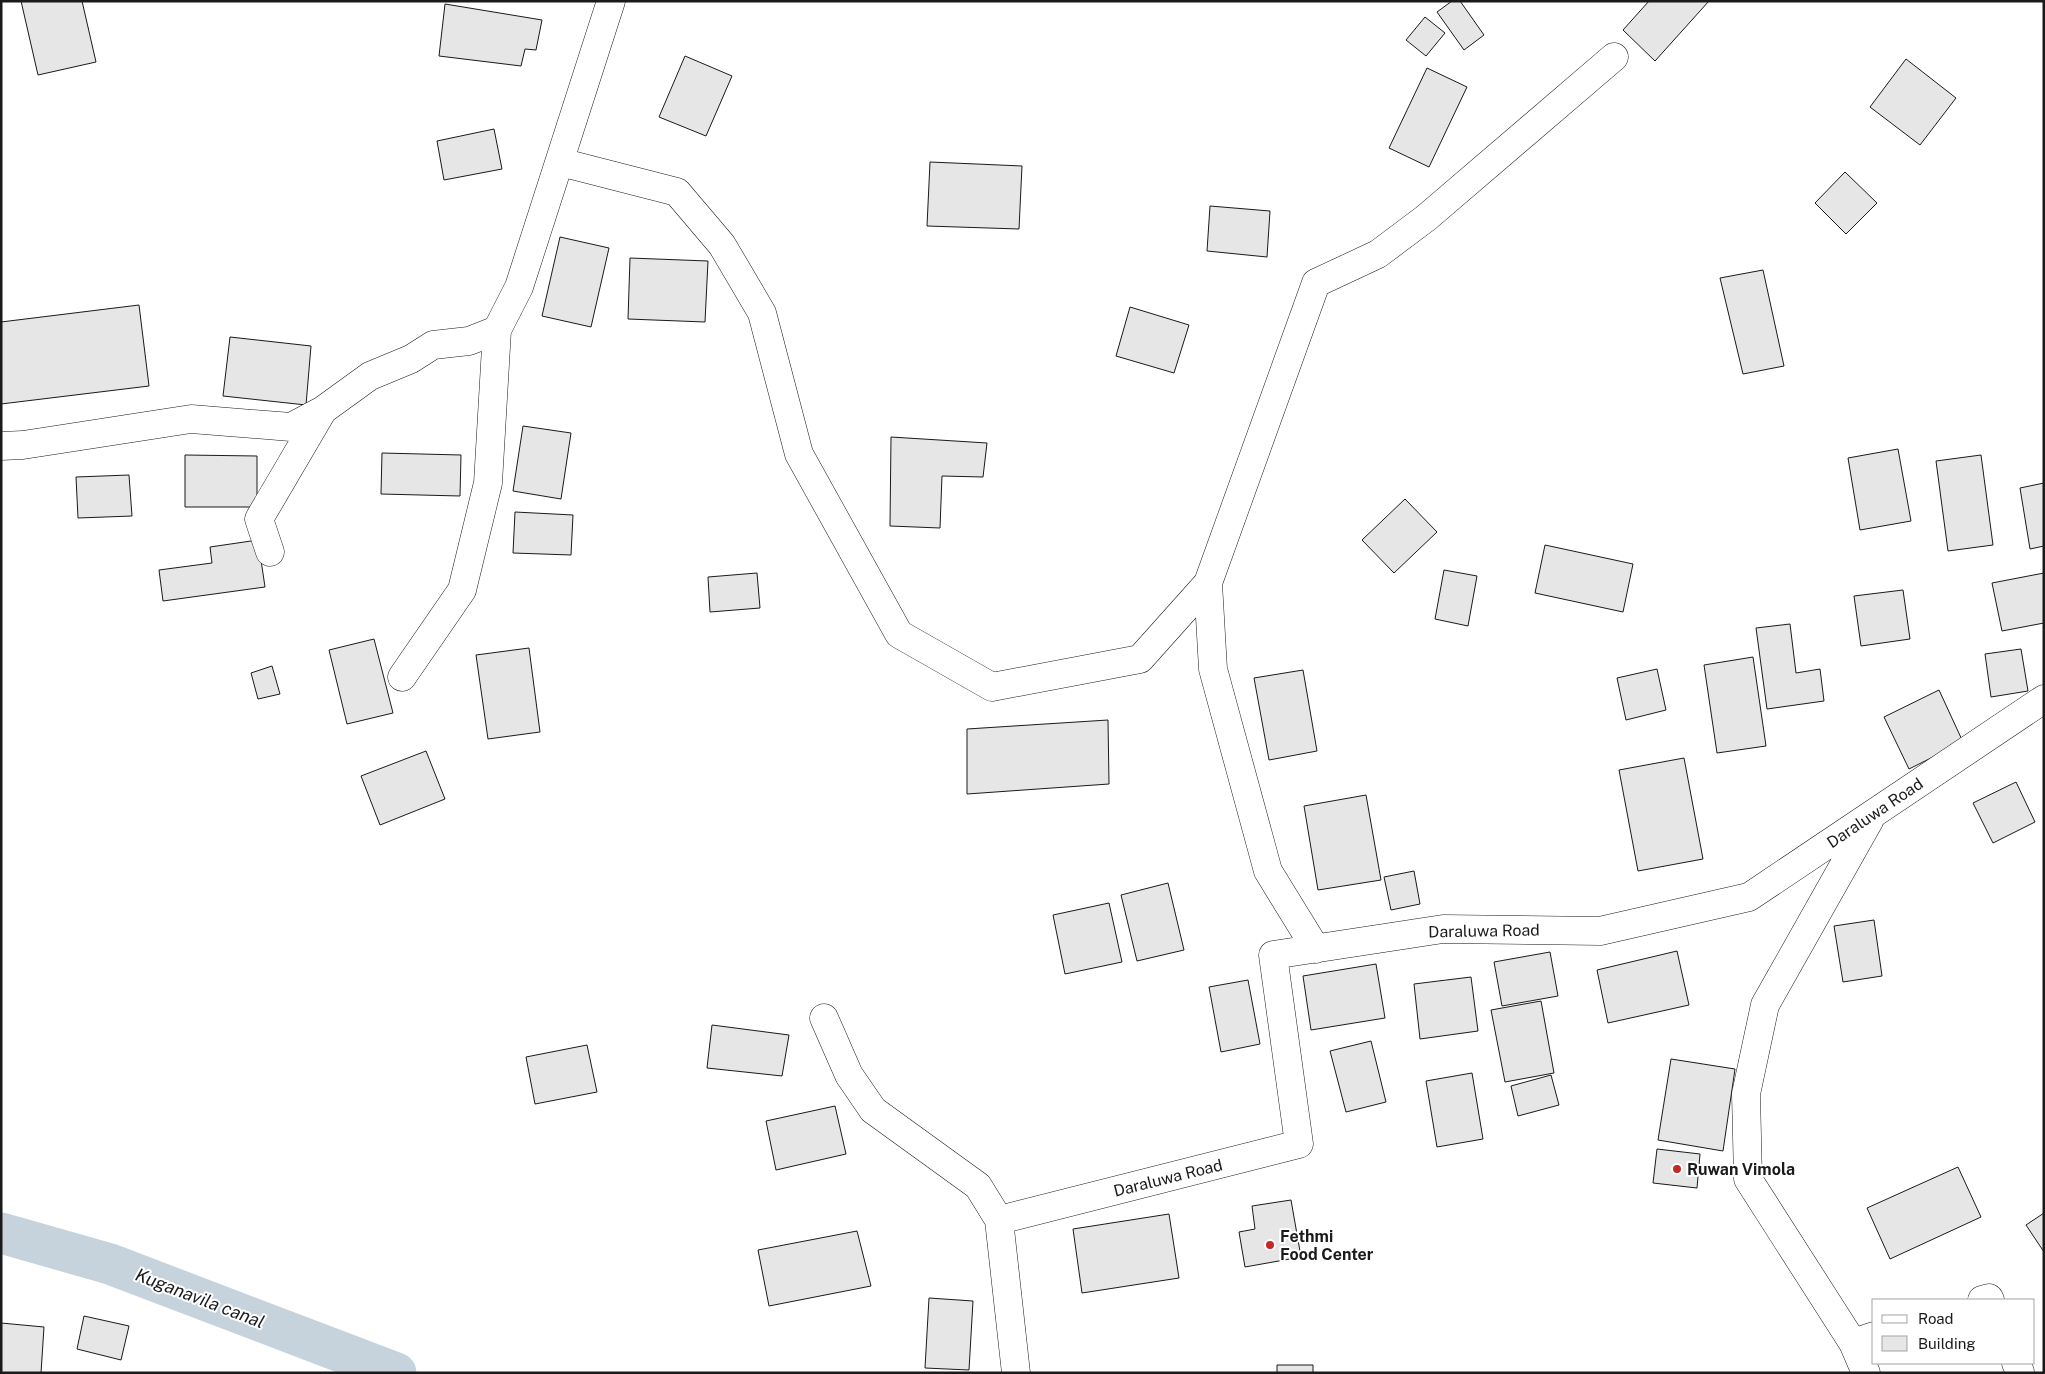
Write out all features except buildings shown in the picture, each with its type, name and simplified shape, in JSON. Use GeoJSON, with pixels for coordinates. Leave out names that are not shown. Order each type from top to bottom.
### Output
{"type":"FeatureCollection","features":[{"type":"Feature","properties":{"kind":"street"},"geometry":{"type":"LineString","coordinates":[[402,676],[462,590],[488,483],[497,330],[519,286],[611,1]]}},
{"type":"Feature","properties":{"kind":"street"},"geometry":{"type":"LineString","coordinates":[[560,162],[677,192],[722,245],[762,313],[799,454],[899,634],[992,687],[1140,659],[1208,583],[1316,283],[1378,254],[1426,218],[1614,57]]}},
{"type":"Feature","properties":{"kind":"street"},"geometry":{"type":"LineString","coordinates":[[1,446],[23,445],[191,419],[291,427],[323,410],[370,376],[411,359],[433,345],[469,342],[497,330]]}},
{"type":"Feature","properties":{"kind":"street"},"geometry":{"type":"LineString","coordinates":[[270,552],[259,519],[323,410]]}},
{"type":"Feature","properties":{"kind":"street"},"geometry":{"type":"LineString","coordinates":[[1208,583],[1213,669],[1268,871],[1316,949]]}},
{"type":"Feature","properties":{"kind":"street","name":"Daraluwa Road"},"geometry":{"type":"LineString","coordinates":[[999,1220],[1299,1144],[1273,955],[1443,929],[1600,930],[1749,897],[2044,699]]}},
{"type":"Feature","properties":{"kind":"street"},"geometry":{"type":"LineString","coordinates":[[1866,1373],[1863,1340],[1748,1179],[1746,1094],[1765,1005],[1873,813]]}},
{"type":"Feature","properties":{"kind":"street"},"geometry":{"type":"LineString","coordinates":[[824,1018],[849,1075],[873,1110],[978,1186],[999,1220],[1016,1373]]}},
{"type":"Feature","properties":{"kind":"waterway","name":"Kuganavila canal"},"geometry":{"type":"LineString","coordinates":[[1,1233],[110,1264],[396,1373]]}},
{"type":"Feature","properties":{"kind":"place","name":"Ruwan Vimola"},"geometry":{"type":"Point","coordinates":[1677,1169]}},
{"type":"Feature","properties":{"kind":"place","name":"Fethmi Food Center"},"geometry":{"type":"Point","coordinates":[1270,1245]}}]}
